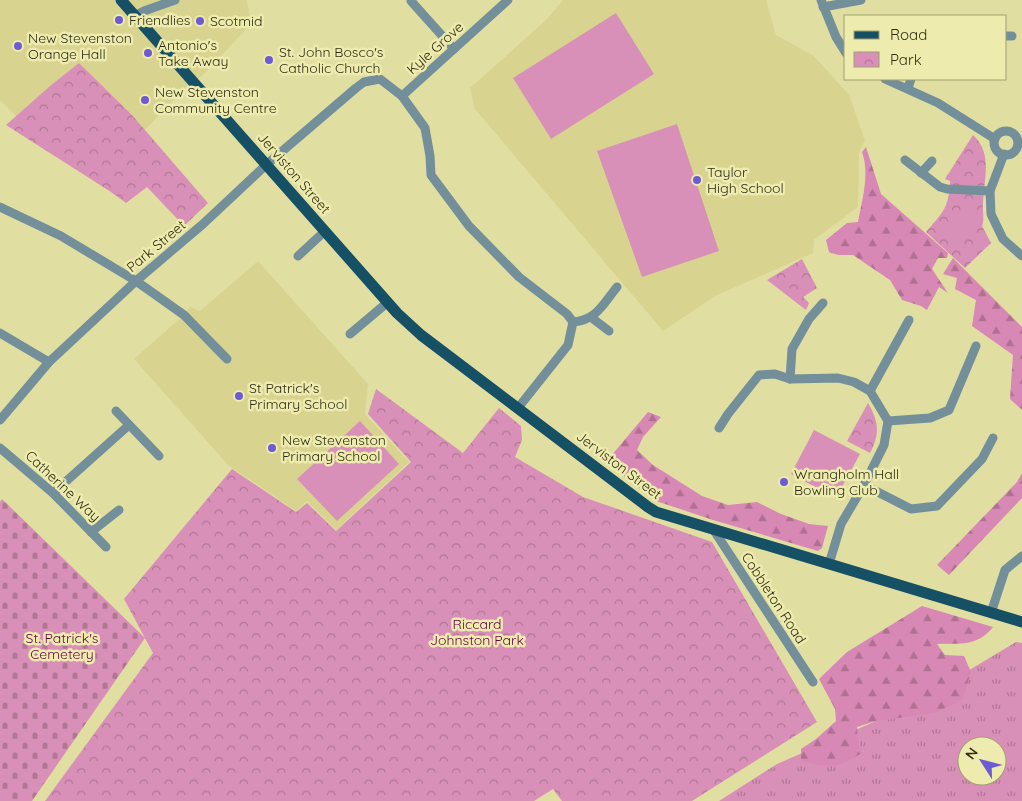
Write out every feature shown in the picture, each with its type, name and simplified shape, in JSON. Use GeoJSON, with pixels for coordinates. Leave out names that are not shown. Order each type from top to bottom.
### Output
{"type":"FeatureCollection","features":[{"type":"Feature","properties":{"kind":"main road","name":"Jerviston Street"},"geometry":{"type":"LineString","coordinates":[[121,0],[397,313],[648,507],[656,512],[1022,622]]}},
{"type":"Feature","properties":{"kind":"street"},"geometry":{"type":"LineString","coordinates":[[134,16],[175,0]]}},
{"type":"Feature","properties":{"kind":"street","name":"Kyle Grove"},"geometry":{"type":"LineString","coordinates":[[402,96],[508,0]]}},
{"type":"Feature","properties":{"kind":"street"},"geometry":{"type":"LineString","coordinates":[[844,50],[836,37],[822,4],[861,0]]}},
{"type":"Feature","properties":{"kind":"street"},"geometry":{"type":"LineString","coordinates":[[411,1],[454,49]]}},
{"type":"Feature","properties":{"kind":"street","name":"Park Street"},"geometry":{"type":"LineString","coordinates":[[0,420],[49,362],[136,281],[203,224],[266,165],[364,82],[380,79],[402,96],[425,128],[431,176],[469,226],[519,277],[567,314],[573,322]]}},
{"type":"Feature","properties":{"kind":"street"},"geometry":{"type":"LineString","coordinates":[[888,80],[938,103],[994,139],[996,149],[1004,154],[1012,153],[1020,146],[1015,135],[1008,131],[1000,133],[994,139]]}},
{"type":"Feature","properties":{"kind":"street"},"geometry":{"type":"LineString","coordinates":[[908,88],[911,80]]}},
{"type":"Feature","properties":{"kind":"street"},"geometry":{"type":"LineString","coordinates":[[1004,154],[990,191],[992,214],[1003,239],[1022,256]]}},
{"type":"Feature","properties":{"kind":"street"},"geometry":{"type":"LineString","coordinates":[[905,160],[940,187],[990,191]]}},
{"type":"Feature","properties":{"kind":"street"},"geometry":{"type":"LineString","coordinates":[[921,173],[932,161]]}},
{"type":"Feature","properties":{"kind":"street"},"geometry":{"type":"LineString","coordinates":[[0,207],[61,236],[136,281],[184,315],[227,359]]}},
{"type":"Feature","properties":{"kind":"street","name":"Jerviston Street"},"geometry":{"type":"LineString","coordinates":[[298,256],[325,231]]}},
{"type":"Feature","properties":{"kind":"street"},"geometry":{"type":"LineString","coordinates":[[518,408],[568,345],[573,322],[583,322],[592,318],[617,287]]}},
{"type":"Feature","properties":{"kind":"street"},"geometry":{"type":"LineString","coordinates":[[350,334],[388,302]]}},
{"type":"Feature","properties":{"kind":"street"},"geometry":{"type":"LineString","coordinates":[[790,379],[792,349],[809,319],[823,303]]}},
{"type":"Feature","properties":{"kind":"street"},"geometry":{"type":"LineString","coordinates":[[592,318],[609,331]]}},
{"type":"Feature","properties":{"kind":"street"},"geometry":{"type":"LineString","coordinates":[[870,391],[909,320]]}},
{"type":"Feature","properties":{"kind":"street"},"geometry":{"type":"LineString","coordinates":[[0,333],[49,362]]}},
{"type":"Feature","properties":{"kind":"street"},"geometry":{"type":"LineString","coordinates":[[888,421],[930,418],[949,410],[976,346]]}},
{"type":"Feature","properties":{"kind":"street"},"geometry":{"type":"LineString","coordinates":[[719,428],[760,375],[775,374],[790,379],[838,378],[854,382],[870,391],[888,421],[884,445],[864,485],[841,524],[829,564]]}},
{"type":"Feature","properties":{"kind":"street"},"geometry":{"type":"LineString","coordinates":[[116,411],[159,456]]}},
{"type":"Feature","properties":{"kind":"street"},"geometry":{"type":"LineString","coordinates":[[53,493],[129,425]]}},
{"type":"Feature","properties":{"kind":"street"},"geometry":{"type":"LineString","coordinates":[[864,485],[911,509],[937,506],[982,459],[993,438]]}},
{"type":"Feature","properties":{"kind":"street","name":"Catherine Way"},"geometry":{"type":"LineString","coordinates":[[0,448],[53,493],[106,547]]}},
{"type":"Feature","properties":{"kind":"street"},"geometry":{"type":"LineString","coordinates":[[91,532],[119,510]]}},
{"type":"Feature","properties":{"kind":"street","name":"Cobbleton Road"},"geometry":{"type":"LineString","coordinates":[[713,529],[812,682]]}},
{"type":"Feature","properties":{"kind":"street"},"geometry":{"type":"LineString","coordinates":[[991,613],[1005,570],[1022,556]]}},
{"type":"Feature","properties":{"kind":"shaded area"},"geometry":{"type":"Polygon","coordinates":[[[0,0],[247,0],[251,24],[202,76],[189,84],[145,130],[79,63],[16,116],[0,100],[0,0]]]}},
{"type":"Feature","properties":{"kind":"shaded area","name":"Taylor High School"},"geometry":{"type":"Polygon","coordinates":[[[563,0],[766,0],[776,35],[814,56],[849,95],[865,140],[859,152],[858,207],[814,240],[813,253],[715,296],[663,331],[475,109],[470,88],[546,20],[563,0]]]}},
{"type":"Feature","properties":{"kind":"shaded area"},"geometry":{"type":"Polygon","coordinates":[[[258,261],[368,384],[365,414],[409,462],[336,530],[307,501],[296,511],[228,465],[134,359],[184,315],[190,307],[200,311],[258,261]]]}},
{"type":"Feature","properties":{"kind":"green space"},"geometry":{"type":"Polygon","coordinates":[[[616,13],[654,74],[551,139],[513,78],[616,13]]]}},
{"type":"Feature","properties":{"kind":"green space"},"geometry":{"type":"Polygon","coordinates":[[[79,63],[132,115],[208,203],[184,226],[147,187],[126,203],[6,125],[79,63]]]}},
{"type":"Feature","properties":{"kind":"green space"},"geometry":{"type":"Polygon","coordinates":[[[677,124],[719,251],[642,277],[597,151],[677,124]]]}},
{"type":"Feature","properties":{"kind":"green space"},"geometry":{"type":"Polygon","coordinates":[[[973,135],[979,142],[985,158],[986,175],[982,226],[991,243],[965,268],[926,232],[944,209],[948,198],[950,181],[945,179],[973,135]]]}},
{"type":"Feature","properties":{"kind":"green space"},"geometry":{"type":"Polygon","coordinates":[[[866,147],[881,194],[948,253],[947,258],[938,258],[932,269],[948,293],[939,287],[927,310],[902,300],[890,280],[853,255],[838,255],[829,252],[826,240],[847,223],[858,222],[865,178],[862,152],[866,147]]]}},
{"type":"Feature","properties":{"kind":"green space"},"geometry":{"type":"Polygon","coordinates":[[[962,208],[978,223],[955,248],[939,233],[962,208]]]}},
{"type":"Feature","properties":{"kind":"green space"},"geometry":{"type":"Polygon","coordinates":[[[953,258],[1022,327],[1022,410],[1010,399],[1013,355],[972,326],[976,300],[955,289],[957,278],[943,274],[953,258]]]}},
{"type":"Feature","properties":{"kind":"green space"},"geometry":{"type":"Polygon","coordinates":[[[802,259],[817,288],[803,297],[809,303],[806,310],[767,280],[802,259]]]}},
{"type":"Feature","properties":{"kind":"green space","name":"Riccard Johnston Park"},"geometry":{"type":"Polygon","coordinates":[[[376,389],[463,453],[499,408],[521,426],[522,440],[515,457],[583,497],[712,542],[817,722],[692,801],[562,801],[553,789],[534,801],[45,801],[153,653],[124,599],[232,469],[296,512],[307,503],[336,531],[411,462],[368,414],[376,389]]]}},
{"type":"Feature","properties":{"kind":"green space"},"geometry":{"type":"Polygon","coordinates":[[[868,403],[877,428],[877,434],[870,453],[847,441],[868,403]]]}},
{"type":"Feature","properties":{"kind":"green space"},"geometry":{"type":"Polygon","coordinates":[[[648,412],[661,417],[643,437],[637,450],[653,465],[702,496],[728,505],[757,502],[781,514],[809,524],[828,526],[822,548],[818,551],[656,501],[606,462],[648,412]]]}},
{"type":"Feature","properties":{"kind":"green space"},"geometry":{"type":"Polygon","coordinates":[[[360,421],[399,464],[337,521],[297,479],[360,421]]]}},
{"type":"Feature","properties":{"kind":"green space"},"geometry":{"type":"Polygon","coordinates":[[[814,430],[860,454],[836,498],[791,474],[814,430]]]}},
{"type":"Feature","properties":{"kind":"green space"},"geometry":{"type":"Polygon","coordinates":[[[1022,473],[1022,498],[949,575],[937,565],[1017,482],[1022,473]]]}},
{"type":"Feature","properties":{"kind":"green space","name":"St. Patrick's Cemetery"},"geometry":{"type":"Polygon","coordinates":[[[2,499],[145,638],[32,801],[0,801],[0,502],[2,499]]]}},
{"type":"Feature","properties":{"kind":"green space"},"geometry":{"type":"Polygon","coordinates":[[[922,606],[993,627],[981,638],[968,643],[937,644],[945,655],[964,656],[971,672],[963,699],[935,713],[876,721],[857,727],[858,741],[862,753],[846,762],[826,766],[801,761],[801,749],[816,739],[836,721],[835,709],[819,679],[847,652],[922,606]]]}},
{"type":"Feature","properties":{"kind":"green space"},"geometry":{"type":"Polygon","coordinates":[[[1016,642],[1022,643],[1022,801],[719,801],[777,764],[906,708],[1016,642]]]}},
{"type":"Feature","properties":{"kind":"place","name":"Friendlies"},"geometry":{"type":"Point","coordinates":[119,20]}},
{"type":"Feature","properties":{"kind":"place","name":"Scotmid"},"geometry":{"type":"Point","coordinates":[200,21]}},
{"type":"Feature","properties":{"kind":"place","name":"New Stevenston Orange Hall"},"geometry":{"type":"Point","coordinates":[18,46]}},
{"type":"Feature","properties":{"kind":"place","name":"Antonio's Take Away"},"geometry":{"type":"Point","coordinates":[148,53]}},
{"type":"Feature","properties":{"kind":"place","name":"St. John Bosco's Catholic Church"},"geometry":{"type":"Point","coordinates":[269,60]}},
{"type":"Feature","properties":{"kind":"place","name":"New Stevenston Community Centre"},"geometry":{"type":"Point","coordinates":[145,100]}},
{"type":"Feature","properties":{"kind":"place","name":"Taylor High School"},"geometry":{"type":"Point","coordinates":[697,180]}},
{"type":"Feature","properties":{"kind":"place","name":"St Patrick's Primary School"},"geometry":{"type":"Point","coordinates":[239,396]}},
{"type":"Feature","properties":{"kind":"place","name":"New Stevenston Primary School"},"geometry":{"type":"Point","coordinates":[272,448]}},
{"type":"Feature","properties":{"kind":"place","name":"Wrangholm Hall Bowling Club"},"geometry":{"type":"Point","coordinates":[784,482]}}]}
